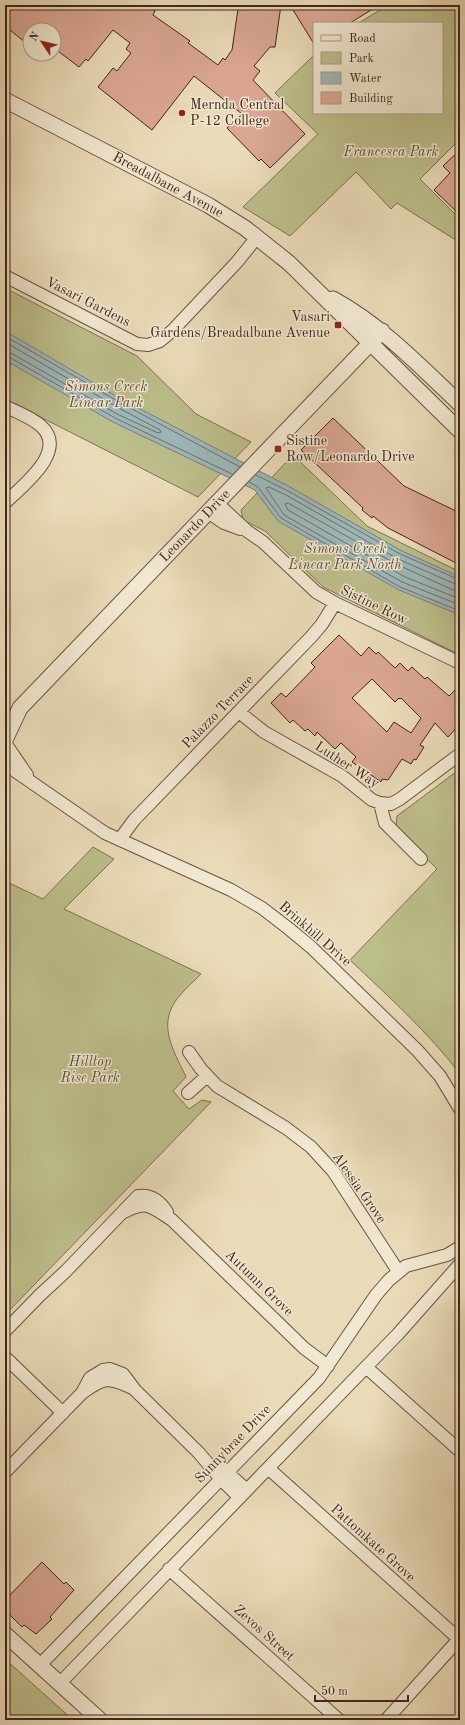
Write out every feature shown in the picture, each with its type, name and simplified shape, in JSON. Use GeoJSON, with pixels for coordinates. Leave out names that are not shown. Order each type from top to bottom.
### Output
{"type":"FeatureCollection","features":[{"type":"Feature","properties":{"kind":"street","name":"Breadalbane Avenue"},"geometry":{"type":"LineString","coordinates":[[5,100],[208,205],[226,215],[258,237],[289,263],[460,431]]}},
{"type":"Feature","properties":{"kind":"street","name":"Vasari Gardens"},"geometry":{"type":"LineString","coordinates":[[5,276],[137,344],[148,345],[160,341],[173,330],[237,262],[258,237]]}},
{"type":"Feature","properties":{"kind":"street","name":"Breadalbane Avenue"},"geometry":{"type":"LineString","coordinates":[[316,291],[350,309],[382,331],[460,404]]}},
{"type":"Feature","properties":{"kind":"street","name":"Leonardo Drive"},"geometry":{"type":"LineString","coordinates":[[5,739],[20,708],[382,331]]}},
{"type":"Feature","properties":{"kind":"street"},"geometry":{"type":"LineString","coordinates":[[5,406],[40,425],[44,430],[50,444],[46,459],[41,466],[5,503]]}},
{"type":"Feature","properties":{"kind":"street","name":"Sistine Row"},"geometry":{"type":"LineString","coordinates":[[212,508],[224,523],[247,531],[263,542],[316,592],[335,603],[460,664]]}},
{"type":"Feature","properties":{"kind":"street","name":"Palazzo Terrace"},"geometry":{"type":"LineString","coordinates":[[120,839],[134,820],[322,624],[335,603]]}},
{"type":"Feature","properties":{"kind":"street","name":"Leonardo Drive"},"geometry":{"type":"LineString","coordinates":[[5,715],[20,708]]}},
{"type":"Feature","properties":{"kind":"street","name":"Luther Way"},"geometry":{"type":"LineString","coordinates":[[239,712],[264,732],[342,776],[354,784],[365,796],[380,804],[385,823],[421,859]]}},
{"type":"Feature","properties":{"kind":"street","name":"Brinkhill Drive"},"geometry":{"type":"LineString","coordinates":[[5,743],[31,781]]}},
{"type":"Feature","properties":{"kind":"street"},"geometry":{"type":"LineString","coordinates":[[380,804],[391,804],[400,799],[460,754]]}},
{"type":"Feature","properties":{"kind":"street","name":"Brinkhill Drive"},"geometry":{"type":"LineString","coordinates":[[5,764],[106,833],[231,890],[262,908],[311,947],[418,1050],[440,1076],[460,1109]]}},
{"type":"Feature","properties":{"kind":"street","name":"Alessia Grove"},"geometry":{"type":"LineString","coordinates":[[189,1052],[217,1086],[286,1128],[311,1147],[333,1171],[398,1271]]}},
{"type":"Feature","properties":{"kind":"street"},"geometry":{"type":"LineString","coordinates":[[188,1093],[208,1076]]}},
{"type":"Feature","properties":{"kind":"street","name":"Autumn Grove"},"geometry":{"type":"LineString","coordinates":[[5,1331],[122,1213],[131,1202],[138,1196],[145,1195],[155,1199],[163,1206],[172,1220],[304,1348],[328,1366]]}},
{"type":"Feature","properties":{"kind":"street","name":"Sunnybrae Drive"},"geometry":{"type":"LineString","coordinates":[[40,1665],[319,1378],[376,1295],[398,1271],[406,1266],[447,1255],[460,1247]]}},
{"type":"Feature","properties":{"kind":"street"},"geometry":{"type":"LineString","coordinates":[[60,1683],[417,1314],[459,1266],[447,1255]]}},
{"type":"Feature","properties":{"kind":"street"},"geometry":{"type":"LineString","coordinates":[[5,1357],[63,1413]]}},
{"type":"Feature","properties":{"kind":"street"},"geometry":{"type":"LineString","coordinates":[[366,1367],[460,1451]]}},
{"type":"Feature","properties":{"kind":"street"},"geometry":{"type":"LineString","coordinates":[[5,1472],[82,1393],[90,1378],[96,1373],[110,1369],[123,1374],[135,1390],[199,1453],[243,1493]]}},
{"type":"Feature","properties":{"kind":"street","name":"Pattomkate Grove"},"geometry":{"type":"LineString","coordinates":[[268,1468],[460,1639]]}},
{"type":"Feature","properties":{"kind":"street","name":"Zevos Street"},"geometry":{"type":"LineString","coordinates":[[169,1569],[339,1720]]}},
{"type":"Feature","properties":{"kind":"street"},"geometry":{"type":"LineString","coordinates":[[5,1634],[100,1720]]}},
{"type":"Feature","properties":{"kind":"street"},"geometry":{"type":"LineString","coordinates":[[386,1720],[460,1639]]}},
{"type":"Feature","properties":{"kind":"green space","name":"Francesca Park"},"geometry":{"type":"Polygon","coordinates":[[[388,5],[460,5],[460,139],[420,179],[460,219],[460,233],[454,239],[397,203],[391,209],[356,172],[290,236],[243,207],[318,134],[275,93],[313,56],[313,114],[443,114],[443,22],[361,22],[388,5]]]}},
{"type":"Feature","properties":{"kind":"green space","name":"Simons Creek Linear Park"},"geometry":{"type":"Polygon","coordinates":[[[5,288],[137,356],[196,414],[251,442],[198,497],[5,399],[5,288]]]}},
{"type":"Feature","properties":{"kind":"green space","name":"Simons Creek Linear Park North"},"geometry":{"type":"Polygon","coordinates":[[[293,455],[367,526],[460,572],[460,655],[323,587],[265,531],[243,520],[241,510],[293,455]]]}},
{"type":"Feature","properties":{"kind":"green space"},"geometry":{"type":"Polygon","coordinates":[[[460,769],[460,1074],[421,1029],[350,960],[437,869],[396,827],[397,816],[460,769]]]}},
{"type":"Feature","properties":{"kind":"green space","name":"Hilltop Rise Park"},"geometry":{"type":"Polygon","coordinates":[[[93,847],[114,859],[64,909],[201,974],[177,998],[169,1016],[168,1025],[171,1043],[186,1077],[173,1091],[189,1109],[202,1100],[211,1102],[5,1315],[5,881],[43,899],[93,847]]]}},
{"type":"Feature","properties":{"kind":"green space"},"geometry":{"type":"Polygon","coordinates":[[[5,1659],[73,1720],[5,1720],[5,1659]]]}},
{"type":"Feature","properties":{"kind":"water"},"geometry":{"type":"Polygon","coordinates":[[[5,331],[121,399],[290,487],[402,551],[460,577],[460,615],[399,590],[278,521],[255,490],[113,422],[5,360],[5,331]]]}},
{"type":"Feature","properties":{"kind":"building"},"geometry":{"type":"Polygon","coordinates":[[[5,5],[148,5],[155,11],[153,15],[190,41],[188,43],[218,65],[223,58],[225,60],[232,50],[238,9],[243,10],[244,5],[281,5],[275,47],[270,47],[254,66],[260,71],[253,80],[305,134],[270,168],[261,159],[259,161],[227,128],[242,114],[194,76],[152,130],[98,87],[113,68],[117,71],[131,53],[126,49],[130,43],[113,30],[88,61],[86,59],[79,67],[62,54],[62,22],[22,22],[22,40],[5,26],[5,5]]]}},
{"type":"Feature","properties":{"kind":"building"},"geometry":{"type":"Polygon","coordinates":[[[290,5],[379,5],[352,22],[313,22],[313,42],[290,5]]]}},
{"type":"Feature","properties":{"kind":"building"},"geometry":{"type":"Polygon","coordinates":[[[460,150],[460,215],[434,190],[450,173],[443,166],[460,150]]]}},
{"type":"Feature","properties":{"kind":"building"},"geometry":{"type":"Polygon","coordinates":[[[333,418],[404,486],[460,513],[460,556],[456,563],[388,528],[373,516],[372,518],[301,450],[333,418]]]}},
{"type":"Feature","properties":{"kind":"building"},"geometry":{"type":"Polygon","coordinates":[[[339,635],[361,656],[369,647],[376,654],[378,652],[395,668],[400,663],[408,671],[412,667],[425,679],[427,677],[449,696],[460,685],[460,724],[448,737],[435,723],[420,745],[424,747],[416,760],[414,759],[411,764],[402,759],[388,780],[382,779],[381,782],[352,762],[356,757],[341,743],[335,749],[317,732],[315,736],[308,729],[305,731],[293,720],[290,723],[271,703],[281,693],[286,697],[315,667],[311,663],[339,635]],[[372,679],[352,698],[387,732],[394,722],[411,733],[421,718],[401,698],[395,702],[372,679]]]}},
{"type":"Feature","properties":{"kind":"building"},"geometry":{"type":"Polygon","coordinates":[[[42,1562],[64,1584],[66,1582],[74,1590],[50,1617],[52,1619],[36,1634],[24,1625],[22,1627],[5,1610],[5,1600],[42,1562]]]}},
{"type":"Feature","properties":{"kind":"place","name":"Mernda Central P-12 College"},"geometry":{"type":"Point","coordinates":[182,113]}},
{"type":"Feature","properties":{"kind":"place","name":"Vasari Gardens/Breadalbane Avenue"},"geometry":{"type":"Point","coordinates":[338,325]}},
{"type":"Feature","properties":{"kind":"place","name":"Sistine Row/Leonardo Drive"},"geometry":{"type":"Point","coordinates":[278,449]}}]}
